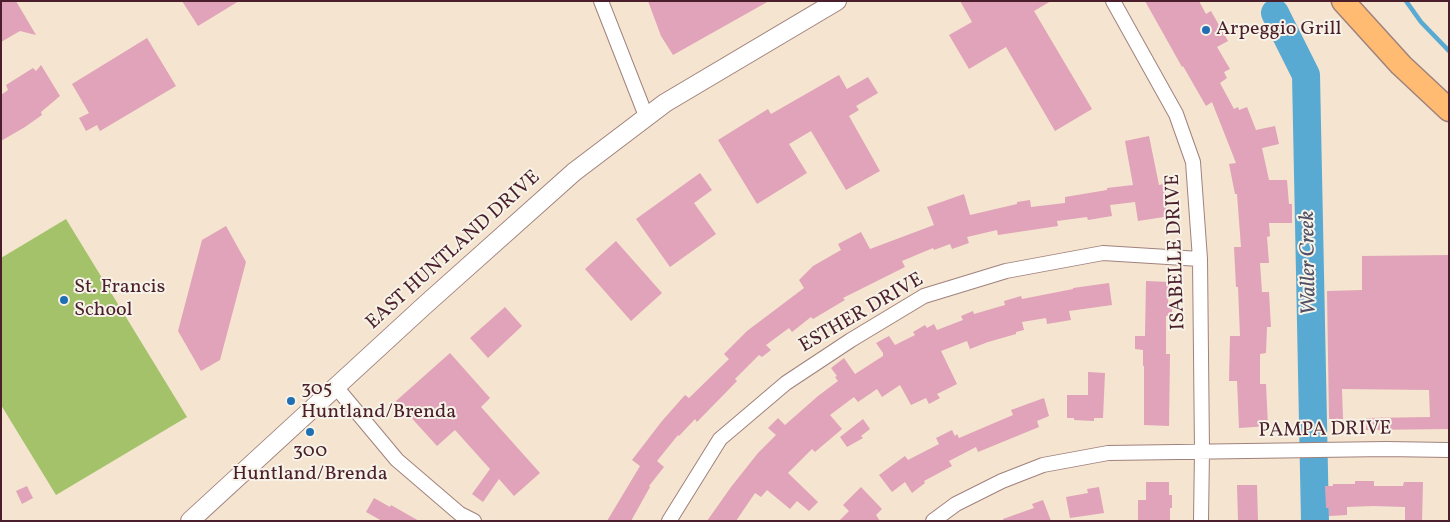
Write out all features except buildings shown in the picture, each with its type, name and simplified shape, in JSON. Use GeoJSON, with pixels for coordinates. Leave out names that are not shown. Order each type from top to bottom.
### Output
{"type":"FeatureCollection","features":[{"type":"Feature","properties":{"kind":"main road"},"geometry":{"type":"LineString","coordinates":[[1343,1],[1401,65],[1449,110]]}},
{"type":"Feature","properties":{"kind":"street"},"geometry":{"type":"LineString","coordinates":[[601,1],[646,116]]}},
{"type":"Feature","properties":{"kind":"street","name":"EAST HUNTLAND DRIVE"},"geometry":{"type":"LineString","coordinates":[[190,521],[425,305],[574,172],[665,103],[837,1]]}},
{"type":"Feature","properties":{"kind":"street","name":"ISABELLE DRIVE"},"geometry":{"type":"LineString","coordinates":[[1113,1],[1176,114],[1193,162],[1200,259],[1201,521]]}},
{"type":"Feature","properties":{"kind":"street","name":"ESTHER DRIVE"},"geometry":{"type":"LineString","coordinates":[[669,521],[720,440],[786,383],[851,340],[924,296],[1006,271],[1103,252],[1200,259]]}},
{"type":"Feature","properties":{"kind":"street"},"geometry":{"type":"LineString","coordinates":[[336,387],[397,460],[459,517],[474,521]]}},
{"type":"Feature","properties":{"kind":"street","name":"PAMPA DRIVE"},"geometry":{"type":"LineString","coordinates":[[933,521],[956,504],[1002,481],[1043,465],[1108,453],[1449,450]]}},
{"type":"Feature","properties":{"kind":"green space"},"geometry":{"type":"Polygon","coordinates":[[[66,219],[187,417],[56,495],[1,405],[1,258],[66,219]]]}},
{"type":"Feature","properties":{"kind":"waterway"},"geometry":{"type":"LineString","coordinates":[[1406,1],[1421,22],[1449,51]]}},
{"type":"Feature","properties":{"kind":"waterway","name":"Waller Creek"},"geometry":{"type":"LineString","coordinates":[[1275,13],[1306,75],[1315,521]]}},
{"type":"Feature","properties":{"kind":"place","name":"Arpeggio Grill"},"geometry":{"type":"Point","coordinates":[1206,30]}},
{"type":"Feature","properties":{"kind":"place","name":"St. Francis School"},"geometry":{"type":"Point","coordinates":[64,300]}},
{"type":"Feature","properties":{"kind":"place","name":"305 Huntland/Brenda"},"geometry":{"type":"Point","coordinates":[291,401]}},
{"type":"Feature","properties":{"kind":"place","name":"300 Huntland/Brenda"},"geometry":{"type":"Point","coordinates":[310,432]}}]}
